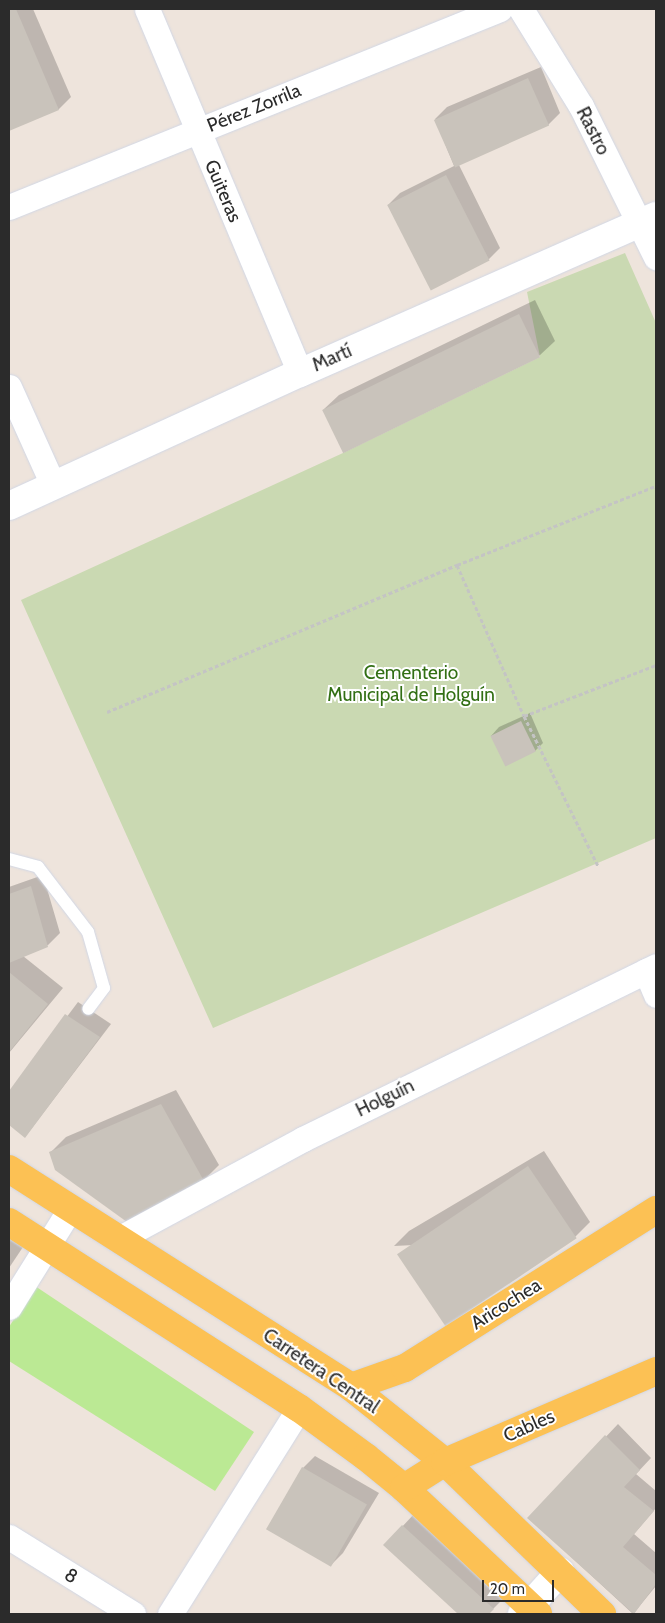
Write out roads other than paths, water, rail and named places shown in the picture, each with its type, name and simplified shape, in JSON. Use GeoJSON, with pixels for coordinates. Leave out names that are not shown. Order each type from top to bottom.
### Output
{"type":"FeatureCollection","features":[{"type":"Feature","properties":{"kind":"main road","name":"Martí"},"geometry":{"type":"LineString","coordinates":[[9,506],[300,372],[648,219]]}},
{"type":"Feature","properties":{"kind":"main road","name":"Carretera Central"},"geometry":{"type":"LineString","coordinates":[[9,1169],[351,1387],[444,1462],[602,1614]]}},
{"type":"Feature","properties":{"kind":"main road","name":"Aricochea"},"geometry":{"type":"LineString","coordinates":[[351,1387],[405,1368],[656,1210]]}},
{"type":"Feature","properties":{"kind":"main road"},"geometry":{"type":"LineString","coordinates":[[9,1222],[299,1408],[404,1488],[530,1611],[560,1572]]}},
{"type":"Feature","properties":{"kind":"main road","name":"Cables"},"geometry":{"type":"LineString","coordinates":[[404,1488],[444,1462],[656,1370]]}},
{"type":"Feature","properties":{"kind":"street","name":"Guiteras"},"geometry":{"type":"LineString","coordinates":[[147,9],[300,372]]}},
{"type":"Feature","properties":{"kind":"street","name":"Pérez Zorrila"},"geometry":{"type":"LineString","coordinates":[[9,207],[500,9]]}},
{"type":"Feature","properties":{"kind":"street","name":"Rastro"},"geometry":{"type":"LineString","coordinates":[[522,9],[648,219],[656,257]]}},
{"type":"Feature","properties":{"kind":"street"},"geometry":{"type":"LineString","coordinates":[[9,387],[53,485]]}},
{"type":"Feature","properties":{"kind":"street"},"geometry":{"type":"LineString","coordinates":[[651,968],[656,995]]}},
{"type":"Feature","properties":{"kind":"street","name":"Holguín"},"geometry":{"type":"LineString","coordinates":[[118,1239],[303,1139],[651,968]]}},
{"type":"Feature","properties":{"kind":"street"},"geometry":{"type":"LineString","coordinates":[[9,1307],[70,1209]]}},
{"type":"Feature","properties":{"kind":"street"},"geometry":{"type":"LineString","coordinates":[[170,1614],[299,1408]]}},
{"type":"Feature","properties":{"kind":"street","name":"8"},"geometry":{"type":"LineString","coordinates":[[9,1537],[134,1614]]}},
{"type":"Feature","properties":{"kind":"lane"},"geometry":{"type":"LineString","coordinates":[[9,859],[38,866],[88,932],[104,988],[88,1009]]}},
{"type":"Feature","properties":{"kind":"park label","name":"Cementerio Municipal de Holguín"},"geometry":{"type":"Point","coordinates":[411,684]}}]}
